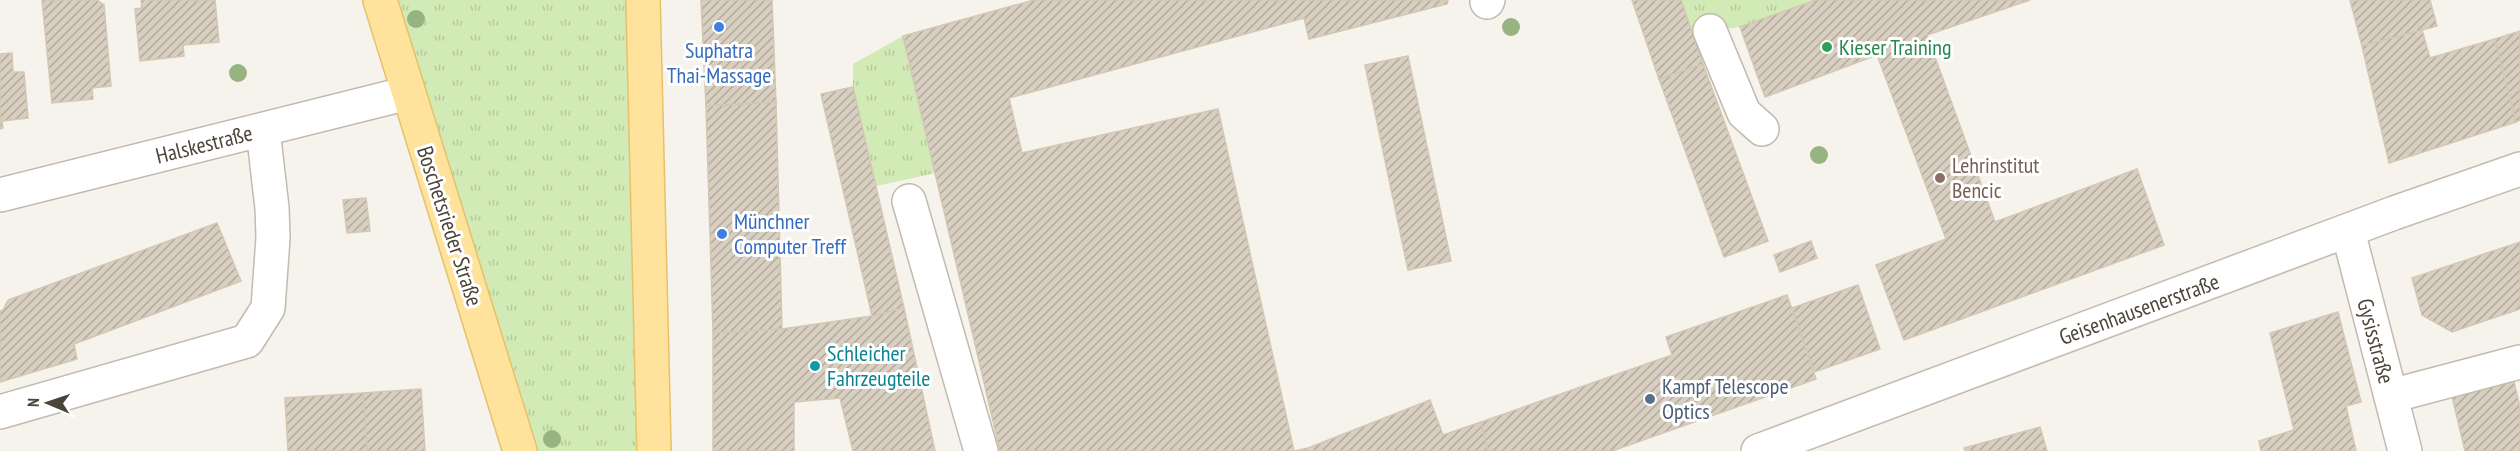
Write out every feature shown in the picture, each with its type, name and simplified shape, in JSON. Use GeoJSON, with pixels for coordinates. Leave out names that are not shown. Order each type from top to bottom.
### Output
{"type":"FeatureCollection","features":[{"type":"Feature","properties":{"kind":"main road","name":"Boschetsrieder Straße"},"geometry":{"type":"LineString","coordinates":[[380,0],[520,451]]}},
{"type":"Feature","properties":{"kind":"main road"},"geometry":{"type":"LineString","coordinates":[[644,0],[654,451]]}},
{"type":"Feature","properties":{"kind":"street"},"geometry":{"type":"LineString","coordinates":[[1710,31],[1744,113],[1762,129]]}},
{"type":"Feature","properties":{"kind":"street","name":"Halskestraße"},"geometry":{"type":"LineString","coordinates":[[0,195],[408,93]]}},
{"type":"Feature","properties":{"kind":"street"},"geometry":{"type":"LineString","coordinates":[[0,412],[247,341],[268,308],[272,191],[263,130]]}},
{"type":"Feature","properties":{"kind":"street","name":"Geisenhausenerstraße"},"geometry":{"type":"LineString","coordinates":[[1758,451],[2520,169]]}},
{"type":"Feature","properties":{"kind":"street"},"geometry":{"type":"LineString","coordinates":[[909,201],[981,451]]}},
{"type":"Feature","properties":{"kind":"street","name":"Gysisstraße"},"geometry":{"type":"LineString","coordinates":[[2348,231],[2405,451]]}},
{"type":"Feature","properties":{"kind":"street"},"geometry":{"type":"LineString","coordinates":[[2391,396],[2520,362]]}},
{"type":"Feature","properties":{"kind":"green space"},"geometry":{"type":"Polygon","coordinates":[[[396,0],[627,0],[637,451],[530,451],[396,0]]]}},
{"type":"Feature","properties":{"kind":"green space"},"geometry":{"type":"Polygon","coordinates":[[[1681,0],[1816,0],[1740,27],[1693,34],[1681,0]]]}},
{"type":"Feature","properties":{"kind":"green space"},"geometry":{"type":"Polygon","coordinates":[[[903,36],[936,173],[876,186],[853,87],[853,64],[903,36]]]}},
{"type":"Feature","properties":{"kind":"building"},"geometry":{"type":"Polygon","coordinates":[[[42,0],[97,0],[104,5],[111,86],[92,88],[93,99],[52,103],[42,0]]]}},
{"type":"Feature","properties":{"kind":"building"},"geometry":{"type":"Polygon","coordinates":[[[141,0],[215,0],[219,42],[183,45],[184,56],[140,61],[135,9],[142,8],[141,0]]]}},
{"type":"Feature","properties":{"kind":"building"},"geometry":{"type":"Polygon","coordinates":[[[701,0],[772,0],[776,102],[706,106],[701,0]]]}},
{"type":"Feature","properties":{"kind":"building"},"geometry":{"type":"Polygon","coordinates":[[[1034,0],[1448,0],[1447,4],[1309,39],[1304,18],[1009,98],[1022,153],[1218,109],[1294,451],[1000,451],[903,36],[1034,0]]]}},
{"type":"Feature","properties":{"kind":"building"},"geometry":{"type":"Polygon","coordinates":[[[1632,0],[1681,0],[1703,64],[1659,79],[1632,0]]]}},
{"type":"Feature","properties":{"kind":"building"},"geometry":{"type":"Polygon","coordinates":[[[1816,0],[2030,0],[1927,35],[1995,222],[2137,169],[2164,245],[1904,340],[1876,265],[1946,239],[1877,55],[1765,97],[1740,27],[1816,0]]]}},
{"type":"Feature","properties":{"kind":"building"},"geometry":{"type":"Polygon","coordinates":[[[2350,0],[2430,0],[2437,26],[2362,46],[2350,0]]]}},
{"type":"Feature","properties":{"kind":"building"},"geometry":{"type":"Polygon","coordinates":[[[2422,30],[2430,58],[2495,39],[2516,122],[2389,163],[2362,46],[2422,30]]]}},
{"type":"Feature","properties":{"kind":"building"},"geometry":{"type":"Polygon","coordinates":[[[2520,31],[2520,120],[2516,122],[2495,39],[2520,31]]]}},
{"type":"Feature","properties":{"kind":"building"},"geometry":{"type":"Polygon","coordinates":[[[12,53],[13,72],[24,72],[28,118],[2,121],[3,128],[0,129],[0,54],[12,53]]]}},
{"type":"Feature","properties":{"kind":"building"},"geometry":{"type":"Polygon","coordinates":[[[1408,56],[1451,261],[1408,270],[1365,65],[1408,56]]]}},
{"type":"Feature","properties":{"kind":"building"},"geometry":{"type":"Polygon","coordinates":[[[1703,64],[1768,241],[1724,257],[1659,79],[1703,64]]]}},
{"type":"Feature","properties":{"kind":"building"},"geometry":{"type":"Polygon","coordinates":[[[853,87],[904,308],[872,316],[821,94],[853,87]]]}},
{"type":"Feature","properties":{"kind":"building"},"geometry":{"type":"Polygon","coordinates":[[[776,102],[782,329],[713,333],[706,106],[776,102]]]}},
{"type":"Feature","properties":{"kind":"building"},"geometry":{"type":"Polygon","coordinates":[[[366,198],[370,231],[347,233],[343,200],[366,198]]]}},
{"type":"Feature","properties":{"kind":"building"},"geometry":{"type":"Polygon","coordinates":[[[217,223],[241,281],[74,344],[77,359],[0,382],[0,311],[3,310],[8,300],[217,223]]]}},
{"type":"Feature","properties":{"kind":"building"},"geometry":{"type":"Polygon","coordinates":[[[1811,241],[1817,258],[1780,272],[1774,255],[1811,241]]]}},
{"type":"Feature","properties":{"kind":"building"},"geometry":{"type":"Polygon","coordinates":[[[2520,242],[2520,309],[2452,332],[2422,315],[2412,278],[2520,242]]]}},
{"type":"Feature","properties":{"kind":"building"},"geometry":{"type":"Polygon","coordinates":[[[1858,285],[1880,349],[1814,372],[1792,308],[1858,285]]]}},
{"type":"Feature","properties":{"kind":"building"},"geometry":{"type":"Polygon","coordinates":[[[1787,295],[1816,379],[1612,451],[1488,451],[1481,422],[1672,355],[1666,337],[1787,295]]]}},
{"type":"Feature","properties":{"kind":"building","name":"Schleicher Fahrzeugteile"},"geometry":{"type":"Polygon","coordinates":[[[904,308],[935,451],[853,451],[840,398],[794,402],[794,451],[713,451],[713,333],[782,329],[872,316],[904,308]]]}},
{"type":"Feature","properties":{"kind":"building"},"geometry":{"type":"Polygon","coordinates":[[[2338,312],[2361,402],[2346,406],[2356,451],[2261,451],[2259,441],[2294,430],[2270,333],[2338,312]]]}},
{"type":"Feature","properties":{"kind":"building"},"geometry":{"type":"Polygon","coordinates":[[[2513,378],[2520,407],[2520,451],[2465,451],[2451,392],[2513,378]]]}},
{"type":"Feature","properties":{"kind":"building"},"geometry":{"type":"Polygon","coordinates":[[[421,389],[425,451],[367,451],[363,393],[421,389]]]}},
{"type":"Feature","properties":{"kind":"building"},"geometry":{"type":"Polygon","coordinates":[[[363,393],[367,451],[288,451],[285,398],[363,393]]]}},
{"type":"Feature","properties":{"kind":"building"},"geometry":{"type":"Polygon","coordinates":[[[1430,400],[1443,435],[1481,422],[1488,451],[1294,451],[1308,448],[1430,400]]]}},
{"type":"Feature","properties":{"kind":"building"},"geometry":{"type":"Polygon","coordinates":[[[2040,427],[2047,451],[1965,451],[1964,448],[2040,427]]]}},
{"type":"Feature","properties":{"kind":"place","name":"Suphatra Thai-Massage"},"geometry":{"type":"Point","coordinates":[719,27]}},
{"type":"Feature","properties":{"kind":"place","name":"Kieser Training"},"geometry":{"type":"Point","coordinates":[1827,47]}},
{"type":"Feature","properties":{"kind":"place","name":"Lehrinstitut Bencic"},"geometry":{"type":"Point","coordinates":[1940,178]}},
{"type":"Feature","properties":{"kind":"place","name":"Münchner Computer Treff"},"geometry":{"type":"Point","coordinates":[722,234]}},
{"type":"Feature","properties":{"kind":"place","name":"Schleicher Fahrzeugteile"},"geometry":{"type":"Point","coordinates":[815,366]}},
{"type":"Feature","properties":{"kind":"place","name":"Kampf Telescope Optics"},"geometry":{"type":"Point","coordinates":[1650,399]}}]}
